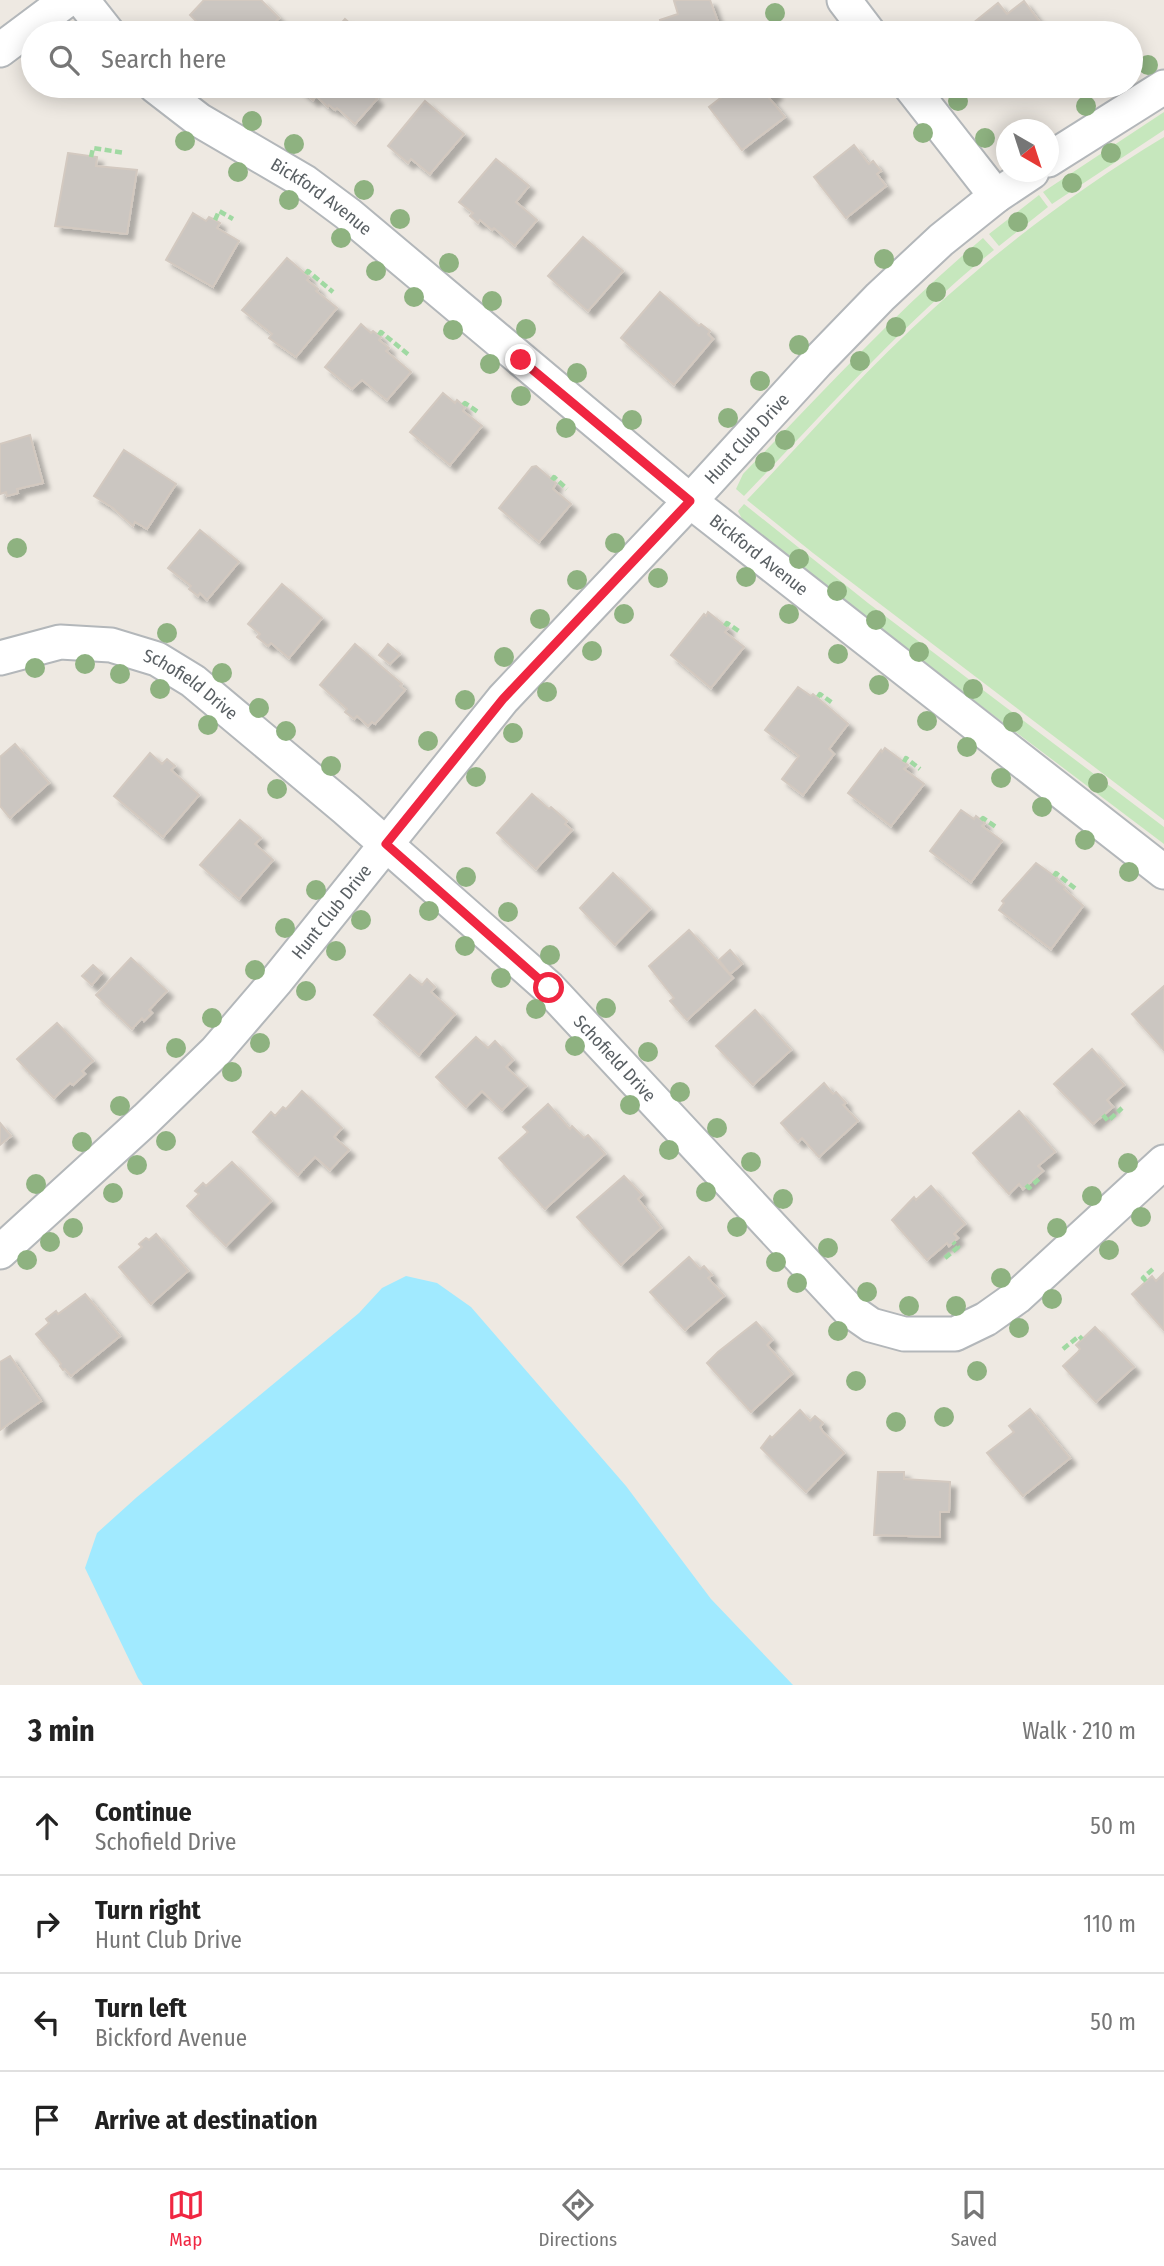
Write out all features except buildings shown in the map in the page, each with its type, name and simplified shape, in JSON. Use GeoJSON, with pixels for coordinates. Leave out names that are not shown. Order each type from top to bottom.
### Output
{"type":"FeatureCollection","features":[{"type":"Feature","properties":{"kind":"street"},"geometry":{"type":"LineString","coordinates":[[39,21],[67,0]]}},
{"type":"Feature","properties":{"kind":"street"},"geometry":{"type":"LineString","coordinates":[[82,0],[99,21]]}},
{"type":"Feature","properties":{"kind":"street"},"geometry":{"type":"LineString","coordinates":[[844,0],[860,21]]}},
{"type":"Feature","properties":{"kind":"street"},"geometry":{"type":"LineString","coordinates":[[0,50],[21,34]]}},
{"type":"Feature","properties":{"kind":"street"},"geometry":{"type":"LineString","coordinates":[[1059,153],[1164,87]]}},
{"type":"Feature","properties":{"kind":"street","name":"Bickford Avenue"},"geometry":{"type":"LineString","coordinates":[[171,98],[199,120],[304,182],[348,214],[690,501],[1164,872]]}},
{"type":"Feature","properties":{"kind":"street"},"geometry":{"type":"LineString","coordinates":[[919,98],[996,196]]}},
{"type":"Feature","properties":{"kind":"street","name":"Hunt Club Drive"},"geometry":{"type":"LineString","coordinates":[[0,1252],[216,1051],[503,699],[880,297],[941,240],[1017,182]]}},
{"type":"Feature","properties":{"kind":"street","name":"Schofield Drive"},"geometry":{"type":"LineString","coordinates":[[0,658],[60,642],[111,645],[157,659],[193,681],[386,844],[549,988],[848,1309],[871,1325],[904,1334],[955,1334],[986,1319],[1017,1297],[1164,1162]]}},
{"type":"Feature","properties":{"kind":"path"},"geometry":{"type":"LineString","coordinates":[[91,157],[93,148],[125,153]]}},
{"type":"Feature","properties":{"kind":"path"},"geometry":{"type":"LineString","coordinates":[[215,220],[219,211],[233,219]]}},
{"type":"Feature","properties":{"kind":"path"},"geometry":{"type":"LineString","coordinates":[[306,274],[308,271],[333,292]]}},
{"type":"Feature","properties":{"kind":"path"},"geometry":{"type":"LineString","coordinates":[[379,335],[381,332],[409,355]]}},
{"type":"Feature","properties":{"kind":"path"},"geometry":{"type":"LineString","coordinates":[[463,405],[465,403],[478,412]]}},
{"type":"Feature","properties":{"kind":"path"},"geometry":{"type":"LineString","coordinates":[[552,480],[554,477],[567,489]]}},
{"type":"Feature","properties":{"kind":"path"},"geometry":{"type":"LineString","coordinates":[[725,626],[727,623],[740,632]]}},
{"type":"Feature","properties":{"kind":"path"},"geometry":{"type":"LineString","coordinates":[[818,698],[820,694],[834,704]]}},
{"type":"Feature","properties":{"kind":"path"},"geometry":{"type":"LineString","coordinates":[[904,762],[906,758],[920,769]]}},
{"type":"Feature","properties":{"kind":"path"},"geometry":{"type":"LineString","coordinates":[[981,820],[984,818],[996,827]]}},
{"type":"Feature","properties":{"kind":"path"},"geometry":{"type":"LineString","coordinates":[[1054,876],[1056,873],[1077,890]]}},
{"type":"Feature","properties":{"kind":"path"},"geometry":{"type":"LineString","coordinates":[[1103,1115],[1108,1121],[1122,1108]]}},
{"type":"Feature","properties":{"kind":"path"},"geometry":{"type":"LineString","coordinates":[[1026,1185],[1029,1188],[1041,1177]]}},
{"type":"Feature","properties":{"kind":"path"},"geometry":{"type":"LineString","coordinates":[[946,1258],[958,1247],[953,1242]]}},
{"type":"Feature","properties":{"kind":"path"},"geometry":{"type":"LineString","coordinates":[[1146,1281],[1143,1278],[1155,1267]]}},
{"type":"Feature","properties":{"kind":"path"},"geometry":{"type":"LineString","coordinates":[[1063,1349],[1079,1336],[1082,1339]]}},
{"type":"Feature","properties":{"kind":"green space"},"geometry":{"type":"Polygon","coordinates":[[[1164,112],[1164,130],[1052,204],[1043,192],[1164,112]]]}},
{"type":"Feature","properties":{"kind":"green space"},"geometry":{"type":"Polygon","coordinates":[[[1164,137],[1164,820],[747,500],[885,355],[960,285],[1073,196],[1164,137]]]}},
{"type":"Feature","properties":{"kind":"green space"},"geometry":{"type":"Polygon","coordinates":[[[1039,195],[1048,207],[999,246],[989,234],[1039,195]]]}},
{"type":"Feature","properties":{"kind":"green space"},"geometry":{"type":"Polygon","coordinates":[[[983,238],[994,250],[896,338],[744,496],[736,489],[743,474],[860,353],[983,238]]]}},
{"type":"Feature","properties":{"kind":"green space"},"geometry":{"type":"Polygon","coordinates":[[[744,504],[868,603],[1164,827],[1164,844],[808,575],[742,519],[738,511],[744,504]]]}},
{"type":"Feature","properties":{"kind":"water"},"geometry":{"type":"Polygon","coordinates":[[[406,1276],[437,1283],[471,1307],[626,1486],[711,1599],[793,1685],[143,1685],[85,1568],[97,1533],[359,1313],[382,1288],[406,1276]]]}},
{"type":"Feature","properties":{"kind":"route"},"geometry":{"type":"LineString","coordinates":[[521,360],[690,501],[503,699],[386,844],[549,988]]}}]}
